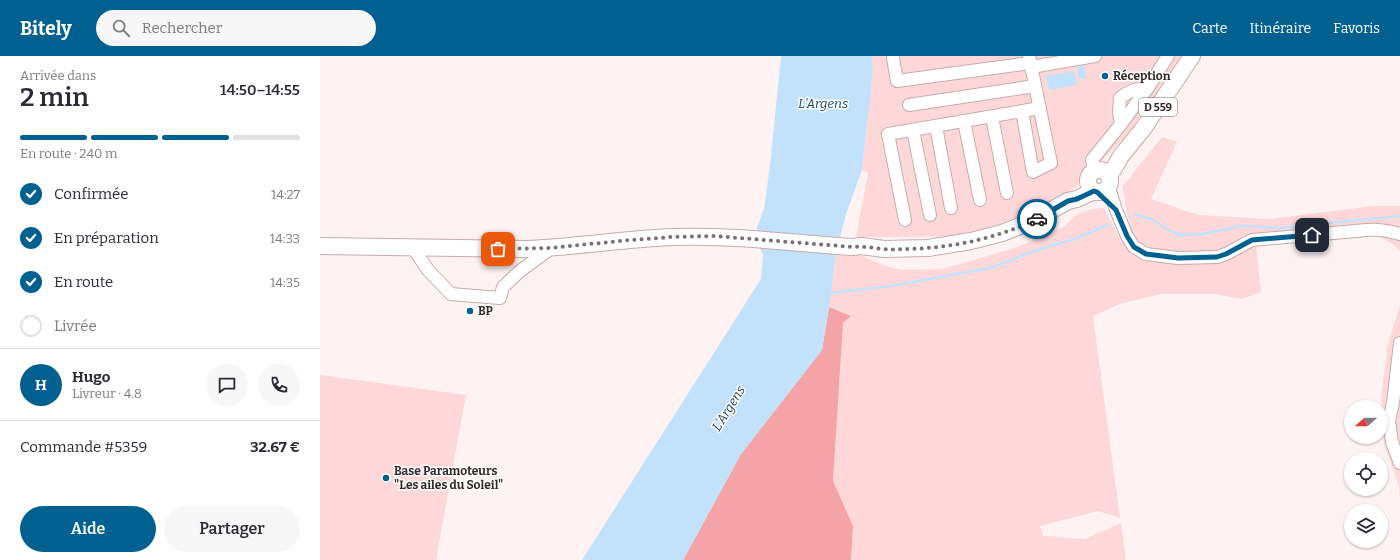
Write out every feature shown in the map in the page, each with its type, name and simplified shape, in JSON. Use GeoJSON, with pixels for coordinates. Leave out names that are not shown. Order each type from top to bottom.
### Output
{"type":"FeatureCollection","features":[{"type":"Feature","properties":{"kind":"main road","name":"D 559"},"geometry":{"type":"LineString","coordinates":[[320,246],[527,249],[672,237],[714,236],[853,247],[861,246],[884,249],[928,248],[971,241],[1002,233],[1030,222],[1068,201],[1098,181],[1143,129],[1192,56]]}},
{"type":"Feature","properties":{"kind":"street"},"geometry":{"type":"LineString","coordinates":[[896,57],[897,81],[1030,62],[1095,56]]}},
{"type":"Feature","properties":{"kind":"street"},"geometry":{"type":"LineString","coordinates":[[1168,56],[1147,89],[1139,88],[1128,92],[1120,98],[1119,112],[1121,124],[1092,160],[1098,181],[1118,213],[1127,236],[1134,247],[1146,254],[1178,258],[1217,257],[1226,254],[1252,240],[1373,229],[1387,230],[1400,234]]}},
{"type":"Feature","properties":{"kind":"street"},"geometry":{"type":"LineString","coordinates":[[1022,112],[1033,172],[1051,163],[1030,62]]}},
{"type":"Feature","properties":{"kind":"street"},"geometry":{"type":"LineString","coordinates":[[909,105],[1035,86]]}},
{"type":"Feature","properties":{"kind":"street"},"geometry":{"type":"LineString","coordinates":[[905,220],[888,134],[1040,108]]}},
{"type":"Feature","properties":{"kind":"street"},"geometry":{"type":"LineString","coordinates":[[992,117],[1007,193]]}},
{"type":"Feature","properties":{"kind":"street"},"geometry":{"type":"LineString","coordinates":[[964,121],[980,200]]}},
{"type":"Feature","properties":{"kind":"street"},"geometry":{"type":"LineString","coordinates":[[936,126],[951,208]]}},
{"type":"Feature","properties":{"kind":"street"},"geometry":{"type":"LineString","coordinates":[[913,130],[930,215]]}},
{"type":"Feature","properties":{"kind":"street"},"geometry":{"type":"LineString","coordinates":[[412,248],[428,270],[451,294],[500,298],[503,287],[520,271],[550,248]]}},
{"type":"Feature","properties":{"kind":"street"},"geometry":{"type":"LineString","coordinates":[[1400,344],[1393,403],[1389,421],[1392,442],[1400,463]]}},
{"type":"Feature","properties":{"kind":"shaded area"},"geometry":{"type":"Polygon","coordinates":[[[872,56],[1181,56],[1165,82],[1130,131],[1093,170],[1067,194],[1047,206],[991,227],[950,236],[856,237],[868,173],[862,170],[873,71],[872,56]]]}},
{"type":"Feature","properties":{"kind":"shaded area"},"geometry":{"type":"Polygon","coordinates":[[[1162,137],[1177,142],[1151,199],[1198,215],[1270,219],[1373,206],[1400,206],[1400,252],[1394,245],[1379,236],[1256,245],[1261,292],[1242,299],[1216,294],[1162,294],[1122,303],[1093,316],[1120,518],[1098,511],[1040,526],[1043,536],[1085,539],[1121,523],[1126,560],[851,560],[853,526],[833,481],[843,323],[851,316],[829,307],[836,253],[858,254],[885,266],[902,270],[943,269],[1015,248],[1062,228],[1079,213],[1104,208],[1119,237],[1133,236],[1126,209],[1123,186],[1162,137]]]}},
{"type":"Feature","properties":{"kind":"shaded area"},"geometry":{"type":"Polygon","coordinates":[[[1400,305],[1400,499],[1399,485],[1384,444],[1388,444],[1388,400],[1382,400],[1388,344],[1400,305]]]}},
{"type":"Feature","properties":{"kind":"shaded area"},"geometry":{"type":"Polygon","coordinates":[[[829,307],[851,316],[843,323],[833,481],[853,526],[851,560],[683,560],[741,454],[822,350],[829,307]]]}},
{"type":"Feature","properties":{"kind":"shaded area","name":"Base Paramoteurs \"Les ailes du Soleil\""},"geometry":{"type":"Polygon","coordinates":[[[320,375],[466,395],[436,560],[320,560],[320,375]]]}},
{"type":"Feature","properties":{"kind":"water","name":"L'Argens"},"geometry":{"type":"Polygon","coordinates":[[[781,56],[872,56],[873,71],[862,170],[846,214],[836,253],[822,350],[741,454],[683,560],[582,560],[761,279],[763,254],[756,241],[757,227],[764,209],[770,166],[781,56]]]}},
{"type":"Feature","properties":{"kind":"water"},"geometry":{"type":"Polygon","coordinates":[[[1084,65],[1086,78],[1079,79],[1077,67],[1084,65]]]}},
{"type":"Feature","properties":{"kind":"water"},"geometry":{"type":"Polygon","coordinates":[[[1074,71],[1077,85],[1049,90],[1046,76],[1074,71]]]}},
{"type":"Feature","properties":{"kind":"waterway"},"geometry":{"type":"LineString","coordinates":[[1135,215],[1152,219],[1165,228],[1180,235],[1202,234],[1242,226],[1280,228],[1400,216]]}},
{"type":"Feature","properties":{"kind":"waterway"},"geometry":{"type":"LineString","coordinates":[[830,293],[891,286],[990,268],[1043,248],[1075,239],[1107,225]]}},
{"type":"Feature","properties":{"kind":"way so far"},"geometry":{"type":"LineString","coordinates":[[498,249],[550,248],[630,240],[714,236],[853,247],[861,246],[884,249],[928,248],[988,237],[1016,228],[1037,219]]}},
{"type":"Feature","properties":{"kind":"place","name":"Réception"},"geometry":{"type":"Point","coordinates":[1105,76]}},
{"type":"Feature","properties":{"kind":"place","name":"BP"},"geometry":{"type":"Point","coordinates":[470,311]}},
{"type":"Feature","properties":{"kind":"place","name":"Base Paramoteurs \"Les ailes du Soleil\""},"geometry":{"type":"Point","coordinates":[386,478]}},
{"type":"Feature","properties":{"kind":"route"},"geometry":{"type":"LineString","coordinates":[[1037,219],[1068,201],[1077,199],[1094,191],[1097,192],[1116,210],[1127,236],[1134,247],[1146,254],[1178,258],[1217,257],[1226,254],[1252,240],[1312,235]]}}]}
